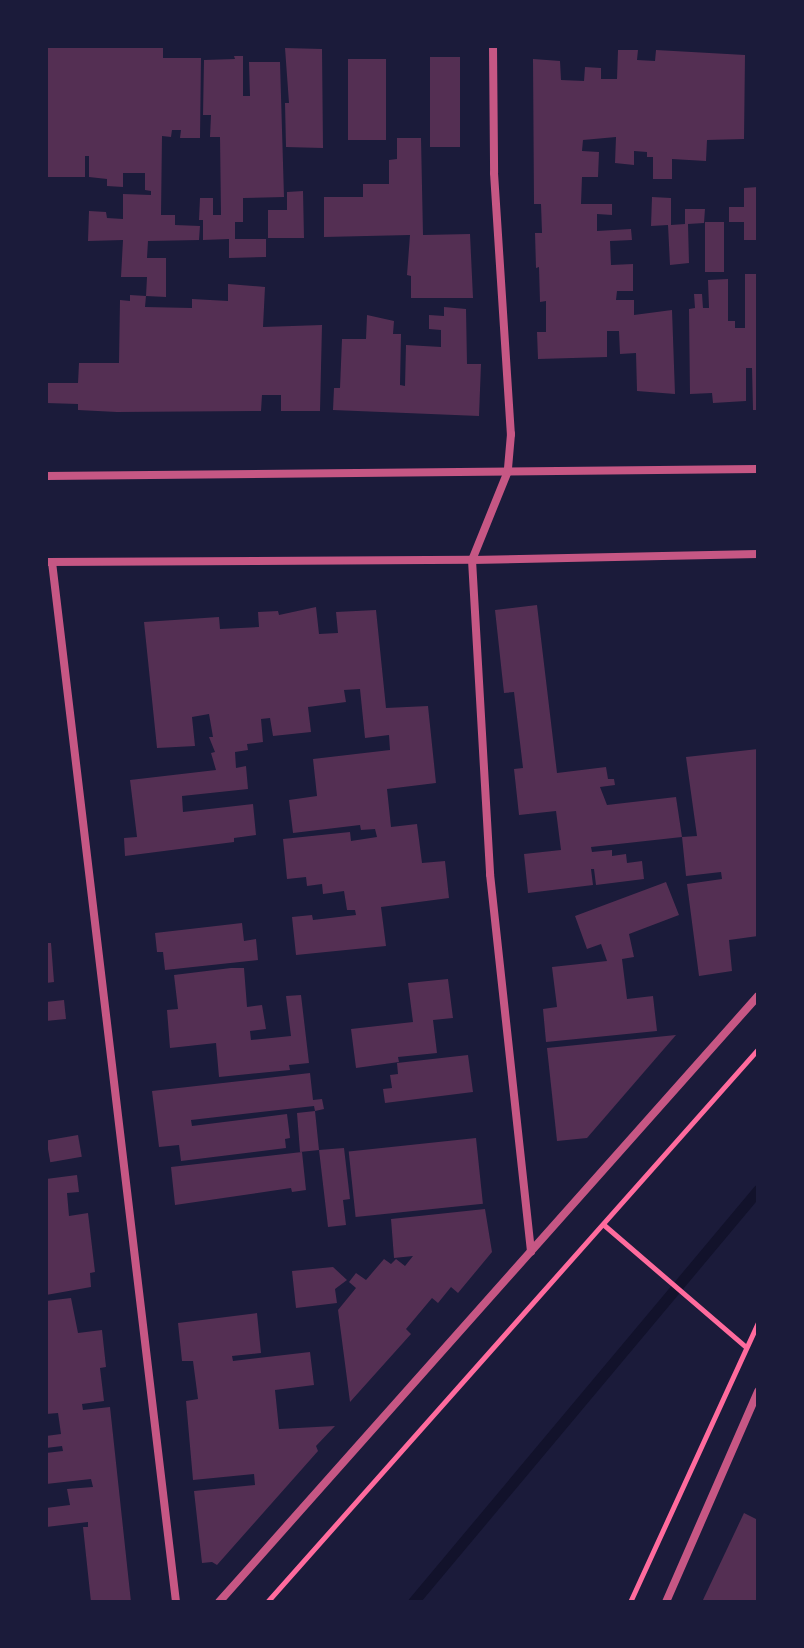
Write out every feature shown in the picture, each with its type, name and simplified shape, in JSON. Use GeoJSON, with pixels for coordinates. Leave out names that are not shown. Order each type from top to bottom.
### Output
{"type":"FeatureCollection","features":[{"type":"Feature","properties":{"kind":"street"},"geometry":{"type":"LineString","coordinates":[[493,46],[494,173],[511,434],[508,471],[472,560],[490,874],[531,1252]]}},
{"type":"Feature","properties":{"kind":"street"},"geometry":{"type":"LineString","coordinates":[[46,476],[758,469]]}},
{"type":"Feature","properties":{"kind":"street"},"geometry":{"type":"LineString","coordinates":[[176,1602],[49,562],[472,560],[758,554]]}},
{"type":"Feature","properties":{"kind":"street"},"geometry":{"type":"LineString","coordinates":[[219,1602],[758,996]]}},
{"type":"Feature","properties":{"kind":"street"},"geometry":{"type":"LineString","coordinates":[[666,1602],[758,1391]]}},
{"type":"Feature","properties":{"kind":"path"},"geometry":{"type":"LineString","coordinates":[[267,1602],[758,1049]]}},
{"type":"Feature","properties":{"kind":"path"},"geometry":{"type":"LineString","coordinates":[[604,1225],[746,1347]]}},
{"type":"Feature","properties":{"kind":"path"},"geometry":{"type":"LineString","coordinates":[[630,1602],[758,1323]]}},
{"type":"Feature","properties":{"kind":"building"},"geometry":{"type":"Polygon","coordinates":[[[46,46],[163,47],[163,58],[201,58],[200,138],[180,138],[181,130],[172,130],[171,137],[162,136],[161,215],[175,215],[175,225],[200,226],[199,240],[148,241],[147,258],[166,258],[166,297],[146,296],[147,277],[121,277],[123,240],[88,241],[89,211],[106,212],[107,218],[123,219],[123,194],[151,195],[151,191],[145,190],[145,173],[123,173],[123,187],[107,186],[107,179],[89,177],[89,156],[85,156],[85,177],[46,177],[46,46]]]}},
{"type":"Feature","properties":{"kind":"building"},"geometry":{"type":"Polygon","coordinates":[[[285,48],[322,49],[323,148],[286,147],[285,103],[289,103],[285,48]]]}},
{"type":"Feature","properties":{"kind":"building"},"geometry":{"type":"Polygon","coordinates":[[[618,50],[638,50],[637,60],[655,61],[656,50],[745,55],[744,139],[707,140],[706,161],[672,159],[672,179],[653,179],[653,157],[647,157],[647,152],[634,151],[634,165],[615,163],[616,137],[583,140],[582,151],[599,152],[598,177],[582,177],[581,204],[612,204],[612,215],[597,214],[597,231],[631,229],[632,240],[610,241],[611,265],[633,264],[633,291],[617,291],[616,300],[634,300],[634,315],[672,310],[675,394],[637,391],[636,353],[620,354],[619,331],[607,331],[607,357],[538,359],[537,332],[546,332],[546,301],[540,302],[539,267],[536,268],[535,233],[542,233],[541,204],[534,204],[533,59],[560,61],[561,80],[584,81],[585,67],[601,68],[601,79],[617,79],[618,50]]]}},
{"type":"Feature","properties":{"kind":"building"},"geometry":{"type":"Polygon","coordinates":[[[234,56],[243,56],[243,96],[250,96],[249,62],[280,62],[284,197],[243,198],[243,222],[235,222],[235,239],[266,239],[266,257],[229,258],[229,239],[203,240],[203,220],[199,220],[200,198],[213,198],[213,215],[221,215],[220,137],[210,137],[211,115],[203,115],[204,60],[235,59],[234,56]]]}},
{"type":"Feature","properties":{"kind":"building"},"geometry":{"type":"Polygon","coordinates":[[[430,57],[460,57],[460,147],[430,147],[430,57]]]}},
{"type":"Feature","properties":{"kind":"building"},"geometry":{"type":"Polygon","coordinates":[[[348,59],[386,59],[386,140],[348,140],[348,59]]]}},
{"type":"Feature","properties":{"kind":"building"},"geometry":{"type":"Polygon","coordinates":[[[397,138],[421,138],[423,235],[470,234],[473,298],[411,298],[411,276],[407,275],[410,235],[324,237],[324,197],[363,197],[363,184],[389,184],[389,160],[397,159],[397,138]]]}},
{"type":"Feature","properties":{"kind":"building"},"geometry":{"type":"Polygon","coordinates":[[[758,187],[758,240],[744,240],[744,222],[729,222],[729,207],[744,207],[744,188],[758,187]]]}},
{"type":"Feature","properties":{"kind":"building"},"geometry":{"type":"Polygon","coordinates":[[[303,191],[304,238],[268,238],[268,210],[287,210],[287,192],[303,191]]]}},
{"type":"Feature","properties":{"kind":"building"},"geometry":{"type":"Polygon","coordinates":[[[652,197],[671,198],[671,225],[685,224],[685,209],[705,209],[704,223],[688,224],[689,263],[670,265],[668,225],[651,226],[652,197]]]}},
{"type":"Feature","properties":{"kind":"building"},"geometry":{"type":"Polygon","coordinates":[[[705,222],[724,222],[724,272],[705,272],[705,222]]]}},
{"type":"Feature","properties":{"kind":"building"},"geometry":{"type":"Polygon","coordinates":[[[745,274],[758,274],[758,410],[753,410],[752,368],[746,368],[746,401],[713,403],[712,393],[690,394],[689,309],[695,308],[694,294],[702,294],[703,308],[709,308],[708,280],[728,279],[728,321],[735,321],[735,328],[745,328],[745,274]]]}},
{"type":"Feature","properties":{"kind":"building"},"geometry":{"type":"Polygon","coordinates":[[[228,284],[265,287],[263,327],[322,325],[320,411],[281,411],[281,395],[262,395],[261,411],[117,412],[78,410],[78,404],[46,403],[46,383],[78,383],[79,363],[119,363],[120,300],[130,301],[130,295],[146,296],[145,307],[192,308],[192,299],[228,301],[228,284]]]}},
{"type":"Feature","properties":{"kind":"building"},"geometry":{"type":"Polygon","coordinates":[[[444,307],[466,309],[467,364],[481,364],[479,416],[333,410],[334,388],[340,388],[342,339],[366,339],[367,315],[394,321],[393,334],[401,334],[400,385],[405,386],[406,345],[441,347],[441,330],[429,329],[429,315],[444,316],[444,307]]]}},
{"type":"Feature","properties":{"kind":"building"},"geometry":{"type":"Polygon","coordinates":[[[537,605],[557,773],[606,767],[608,779],[614,779],[615,785],[600,787],[607,805],[676,797],[682,837],[591,847],[592,852],[612,850],[612,856],[626,854],[627,863],[642,861],[644,879],[596,885],[594,869],[591,869],[593,885],[528,893],[524,854],[561,850],[556,811],[519,815],[514,769],[523,768],[514,692],[504,693],[495,610],[537,605]]]}},
{"type":"Feature","properties":{"kind":"building"},"geometry":{"type":"Polygon","coordinates":[[[316,607],[319,634],[338,633],[336,612],[376,610],[386,708],[428,706],[436,783],[387,789],[391,827],[417,824],[422,863],[445,861],[449,898],[381,907],[386,946],[296,955],[292,917],[312,915],[313,920],[356,915],[355,910],[347,910],[344,891],[323,894],[322,884],[307,886],[306,877],[287,879],[283,839],[350,832],[351,841],[377,837],[375,829],[361,830],[360,825],[293,833],[289,800],[317,796],[313,759],[390,750],[389,735],[365,738],[360,689],[344,690],[346,702],[308,707],[311,732],[273,736],[270,718],[261,719],[263,742],[247,744],[248,750],[235,752],[236,768],[246,766],[248,789],[182,796],[183,812],[253,804],[256,835],[234,838],[234,842],[125,856],[124,838],[137,837],[130,780],[216,770],[211,753],[215,752],[209,737],[213,737],[209,714],[192,717],[195,746],[157,748],[144,622],[219,617],[220,629],[259,627],[258,612],[278,611],[279,615],[316,607]]]}},
{"type":"Feature","properties":{"kind":"building"},"geometry":{"type":"Polygon","coordinates":[[[758,749],[758,936],[729,940],[732,971],[699,976],[687,884],[722,879],[721,872],[686,876],[682,837],[697,836],[686,757],[758,749]]]}},
{"type":"Feature","properties":{"kind":"building"},"geometry":{"type":"Polygon","coordinates":[[[666,882],[679,915],[629,934],[634,957],[622,959],[627,999],[653,996],[657,1031],[546,1042],[543,1009],[557,1007],[552,967],[607,961],[601,944],[587,949],[575,916],[666,882]]]}},
{"type":"Feature","properties":{"kind":"building"},"geometry":{"type":"Polygon","coordinates":[[[242,923],[244,941],[256,939],[258,960],[165,970],[163,952],[157,952],[155,933],[242,923]]]}},
{"type":"Feature","properties":{"kind":"building"},"geometry":{"type":"Polygon","coordinates":[[[46,943],[51,943],[54,982],[46,983],[46,943]]]}},
{"type":"Feature","properties":{"kind":"building"},"geometry":{"type":"Polygon","coordinates":[[[244,968],[247,1007],[262,1005],[266,1029],[250,1031],[251,1040],[291,1036],[286,996],[301,995],[309,1063],[289,1065],[290,1070],[219,1077],[216,1043],[170,1048],[167,1010],[178,1009],[174,975],[244,968]]]}},
{"type":"Feature","properties":{"kind":"building"},"geometry":{"type":"Polygon","coordinates":[[[448,979],[453,1018],[433,1020],[437,1053],[398,1057],[399,1062],[356,1068],[351,1029],[413,1022],[408,983],[448,979]]]}},
{"type":"Feature","properties":{"kind":"building"},"geometry":{"type":"Polygon","coordinates":[[[64,1000],[66,1019],[48,1021],[46,1002],[64,1000]]]}},
{"type":"Feature","properties":{"kind":"building"},"geometry":{"type":"Polygon","coordinates":[[[676,1035],[587,1138],[557,1141],[547,1048],[676,1035]]]}},
{"type":"Feature","properties":{"kind":"building"},"geometry":{"type":"Polygon","coordinates":[[[468,1055],[473,1092],[385,1103],[383,1089],[392,1088],[390,1075],[398,1074],[397,1063],[468,1055]]]}},
{"type":"Feature","properties":{"kind":"building"},"geometry":{"type":"Polygon","coordinates":[[[310,1073],[313,1100],[322,1099],[324,1109],[315,1111],[314,1106],[191,1120],[192,1126],[287,1114],[290,1138],[285,1139],[286,1148],[181,1161],[179,1145],[159,1147],[152,1091],[310,1073]]]}},
{"type":"Feature","properties":{"kind":"building"},"geometry":{"type":"Polygon","coordinates":[[[315,1111],[319,1150],[300,1152],[297,1113],[315,1111]]]}},
{"type":"Feature","properties":{"kind":"building"},"geometry":{"type":"Polygon","coordinates":[[[78,1135],[82,1157],[50,1162],[46,1141],[78,1135]]]}},
{"type":"Feature","properties":{"kind":"building"},"geometry":{"type":"Polygon","coordinates":[[[476,1138],[483,1204],[356,1217],[349,1151],[476,1138]]]}},
{"type":"Feature","properties":{"kind":"building"},"geometry":{"type":"Polygon","coordinates":[[[344,1148],[350,1199],[343,1200],[346,1225],[328,1227],[319,1150],[344,1148]]]}},
{"type":"Feature","properties":{"kind":"building"},"geometry":{"type":"Polygon","coordinates":[[[302,1152],[306,1190],[292,1192],[291,1188],[175,1205],[171,1167],[302,1152]]]}},
{"type":"Feature","properties":{"kind":"building"},"geometry":{"type":"Polygon","coordinates":[[[77,1175],[79,1192],[67,1193],[69,1216],[88,1213],[95,1272],[90,1273],[91,1287],[46,1295],[46,1179],[77,1175]]]}},
{"type":"Feature","properties":{"kind":"building"},"geometry":{"type":"Polygon","coordinates":[[[485,1209],[492,1252],[458,1293],[451,1287],[438,1303],[432,1298],[406,1329],[411,1334],[350,1402],[338,1310],[356,1288],[349,1282],[356,1273],[366,1280],[384,1259],[391,1264],[396,1259],[405,1266],[413,1256],[394,1258],[391,1219],[485,1209]]]}},
{"type":"Feature","properties":{"kind":"building"},"geometry":{"type":"Polygon","coordinates":[[[333,1267],[347,1280],[335,1289],[337,1303],[296,1308],[292,1271],[333,1267]]]}},
{"type":"Feature","properties":{"kind":"building"},"geometry":{"type":"Polygon","coordinates":[[[71,1298],[78,1333],[102,1330],[106,1367],[100,1368],[104,1401],[82,1404],[83,1410],[110,1407],[131,1602],[91,1602],[83,1527],[88,1527],[88,1522],[46,1527],[46,1508],[70,1505],[67,1489],[93,1487],[91,1479],[46,1484],[46,1453],[63,1451],[62,1446],[46,1448],[46,1436],[61,1434],[58,1413],[46,1414],[46,1301],[71,1298]]]}},
{"type":"Feature","properties":{"kind":"building"},"geometry":{"type":"Polygon","coordinates":[[[257,1313],[261,1353],[232,1356],[233,1361],[310,1352],[314,1385],[275,1390],[279,1429],[335,1426],[316,1446],[318,1451],[217,1565],[202,1563],[194,1491],[255,1485],[254,1474],[193,1480],[186,1401],[198,1399],[193,1361],[182,1361],[178,1323],[257,1313]]]}},
{"type":"Feature","properties":{"kind":"building"},"geometry":{"type":"Polygon","coordinates":[[[744,1513],[758,1520],[758,1602],[702,1602],[744,1513]]]}},
{"type":"Feature","properties":{"kind":"waterway"},"geometry":{"type":"LineString","coordinates":[[413,1602],[758,1190]]}}]}
